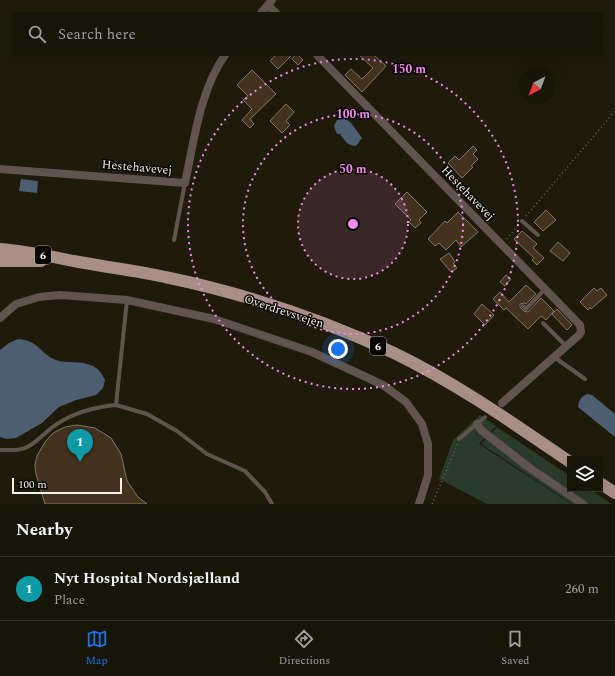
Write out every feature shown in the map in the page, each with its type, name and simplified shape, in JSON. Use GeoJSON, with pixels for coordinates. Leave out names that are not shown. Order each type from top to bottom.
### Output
{"type":"FeatureCollection","features":[{"type":"Feature","properties":{"kind":"main road","name":"Overdrevsvejen"},"geometry":{"type":"LineString","coordinates":[[0,249],[43,255],[86,264],[165,277],[280,308],[352,334],[395,354],[432,374],[510,421],[567,460]]}},
{"type":"Feature","properties":{"kind":"main road","name":"Overdrevsvejen"},"geometry":{"type":"LineString","coordinates":[[0,261],[42,261],[86,264]]}},
{"type":"Feature","properties":{"kind":"main road"},"geometry":{"type":"LineString","coordinates":[[603,484],[615,493]]}},
{"type":"Feature","properties":{"kind":"street"},"geometry":{"type":"LineString","coordinates":[[262,12],[270,3],[275,12]]}},
{"type":"Feature","properties":{"kind":"street","name":"Hestehavevej"},"geometry":{"type":"LineString","coordinates":[[0,169],[184,183],[206,89],[216,68],[224,56]]}},
{"type":"Feature","properties":{"kind":"street","name":"Hestehavevej"},"geometry":{"type":"LineString","coordinates":[[319,56],[580,325],[581,332],[502,403]]}},
{"type":"Feature","properties":{"kind":"street"},"geometry":{"type":"LineString","coordinates":[[0,318],[16,304],[39,297],[60,295],[127,300],[221,321],[312,352],[383,385],[406,402],[422,424],[428,444],[428,475],[419,504]]}},
{"type":"Feature","properties":{"kind":"street"},"geometry":{"type":"LineString","coordinates":[[477,424],[481,430],[531,470],[584,504]]}},
{"type":"Feature","properties":{"kind":"lane"},"geometry":{"type":"LineString","coordinates":[[174,240],[184,183]]}},
{"type":"Feature","properties":{"kind":"lane"},"geometry":{"type":"LineString","coordinates":[[522,221],[538,235]]}},
{"type":"Feature","properties":{"kind":"lane"},"geometry":{"type":"LineString","coordinates":[[523,306],[526,309],[545,289]]}},
{"type":"Feature","properties":{"kind":"lane"},"geometry":{"type":"LineString","coordinates":[[116,405],[127,300]]}},
{"type":"Feature","properties":{"kind":"lane"},"geometry":{"type":"LineString","coordinates":[[543,323],[566,346]]}},
{"type":"Feature","properties":{"kind":"lane"},"geometry":{"type":"LineString","coordinates":[[554,357],[585,379]]}},
{"type":"Feature","properties":{"kind":"lane"},"geometry":{"type":"LineString","coordinates":[[0,450],[25,448],[57,424],[71,416],[95,407],[116,405],[147,414],[177,431],[207,454],[245,471],[265,492],[272,504]]}},
{"type":"Feature","properties":{"kind":"lane"},"geometry":{"type":"LineString","coordinates":[[459,439],[485,417]]}},
{"type":"Feature","properties":{"kind":"path"},"geometry":{"type":"LineString","coordinates":[[502,245],[615,111]]}},
{"type":"Feature","properties":{"kind":"path"},"geometry":{"type":"LineString","coordinates":[[432,504],[459,439]]}},
{"type":"Feature","properties":{"kind":"green space"},"geometry":{"type":"Polygon","coordinates":[[[480,415],[496,426],[479,444],[571,504],[487,504],[439,479],[453,440],[480,415]]]}},
{"type":"Feature","properties":{"kind":"green space"},"geometry":{"type":"Polygon","coordinates":[[[497,427],[567,474],[567,492],[594,492],[612,504],[572,504],[481,444],[497,427]]]}},
{"type":"Feature","properties":{"kind":"water"},"geometry":{"type":"Polygon","coordinates":[[[344,117],[351,123],[362,138],[356,146],[349,144],[340,134],[337,134],[334,126],[337,120],[344,117]]]}},
{"type":"Feature","properties":{"kind":"water"},"geometry":{"type":"Polygon","coordinates":[[[21,179],[38,181],[37,193],[19,191],[21,179]]]}},
{"type":"Feature","properties":{"kind":"water"},"geometry":{"type":"Polygon","coordinates":[[[18,339],[31,342],[56,360],[83,363],[93,366],[100,372],[105,380],[103,388],[96,395],[76,400],[59,407],[42,423],[16,438],[6,439],[0,437],[0,350],[9,343],[18,339]]]}},
{"type":"Feature","properties":{"kind":"water"},"geometry":{"type":"Polygon","coordinates":[[[587,394],[592,395],[615,414],[615,437],[578,407],[583,396],[587,394]]]}},
{"type":"Feature","properties":{"kind":"building"},"geometry":{"type":"Polygon","coordinates":[[[275,56],[291,56],[278,69],[270,61],[275,56]]]}},
{"type":"Feature","properties":{"kind":"building"},"geometry":{"type":"Polygon","coordinates":[[[294,56],[299,56],[303,60],[298,65],[292,59],[294,56]]]}},
{"type":"Feature","properties":{"kind":"building"},"geometry":{"type":"Polygon","coordinates":[[[360,56],[375,56],[386,66],[362,92],[345,75],[351,69],[362,79],[373,68],[360,56]]]}},
{"type":"Feature","properties":{"kind":"building"},"geometry":{"type":"Polygon","coordinates":[[[252,70],[276,94],[250,119],[254,124],[250,128],[242,120],[252,109],[243,100],[248,96],[237,85],[252,70]]]}},
{"type":"Feature","properties":{"kind":"building"},"geometry":{"type":"Polygon","coordinates":[[[286,104],[294,112],[286,121],[290,125],[282,133],[270,121],[286,104]]]}},
{"type":"Feature","properties":{"kind":"building"},"geometry":{"type":"Polygon","coordinates":[[[473,146],[477,150],[473,154],[478,159],[471,166],[473,167],[462,178],[448,163],[455,156],[459,160],[473,146]]]}},
{"type":"Feature","properties":{"kind":"building"},"geometry":{"type":"Polygon","coordinates":[[[407,192],[427,212],[419,220],[421,223],[415,228],[409,222],[411,220],[395,204],[407,192]]]}},
{"type":"Feature","properties":{"kind":"building"},"geometry":{"type":"Polygon","coordinates":[[[546,210],[556,220],[543,231],[534,222],[546,210]]]}},
{"type":"Feature","properties":{"kind":"building"},"geometry":{"type":"Polygon","coordinates":[[[458,212],[478,232],[461,247],[456,240],[446,250],[439,243],[435,246],[428,239],[445,221],[447,223],[458,212]]]}},
{"type":"Feature","properties":{"kind":"building"},"geometry":{"type":"Polygon","coordinates":[[[522,231],[537,244],[533,248],[544,258],[537,265],[532,260],[534,258],[514,239],[522,231]]]}},
{"type":"Feature","properties":{"kind":"building"},"geometry":{"type":"Polygon","coordinates":[[[558,242],[570,253],[563,261],[550,251],[558,242]]]}},
{"type":"Feature","properties":{"kind":"building"},"geometry":{"type":"Polygon","coordinates":[[[449,253],[457,268],[451,272],[440,259],[449,253]]]}},
{"type":"Feature","properties":{"kind":"building"},"geometry":{"type":"Polygon","coordinates":[[[506,275],[511,279],[505,286],[500,282],[506,275]]]}},
{"type":"Feature","properties":{"kind":"building"},"geometry":{"type":"Polygon","coordinates":[[[526,285],[536,294],[526,304],[520,304],[520,307],[524,311],[528,312],[541,298],[554,311],[546,320],[541,316],[528,329],[506,308],[504,310],[493,299],[500,292],[509,302],[526,285]]]}},
{"type":"Feature","properties":{"kind":"building"},"geometry":{"type":"Polygon","coordinates":[[[594,288],[597,291],[601,288],[607,295],[588,310],[580,302],[594,288]]]}},
{"type":"Feature","properties":{"kind":"building"},"geometry":{"type":"Polygon","coordinates":[[[482,304],[494,315],[485,325],[474,314],[482,304]]]}},
{"type":"Feature","properties":{"kind":"building"},"geometry":{"type":"Polygon","coordinates":[[[557,309],[572,325],[567,330],[552,314],[557,309]]]}},
{"type":"Feature","properties":{"kind":"building"},"geometry":{"type":"Polygon","coordinates":[[[77,425],[95,428],[111,438],[121,454],[127,481],[138,497],[147,504],[45,504],[36,474],[35,465],[37,456],[45,442],[53,433],[65,427],[77,425]]]}},
{"type":"Feature","properties":{"kind":"place","name":"Nyt Hospital Nordsjælland"},"geometry":{"type":"Point","coordinates":[80,462]}}]}
